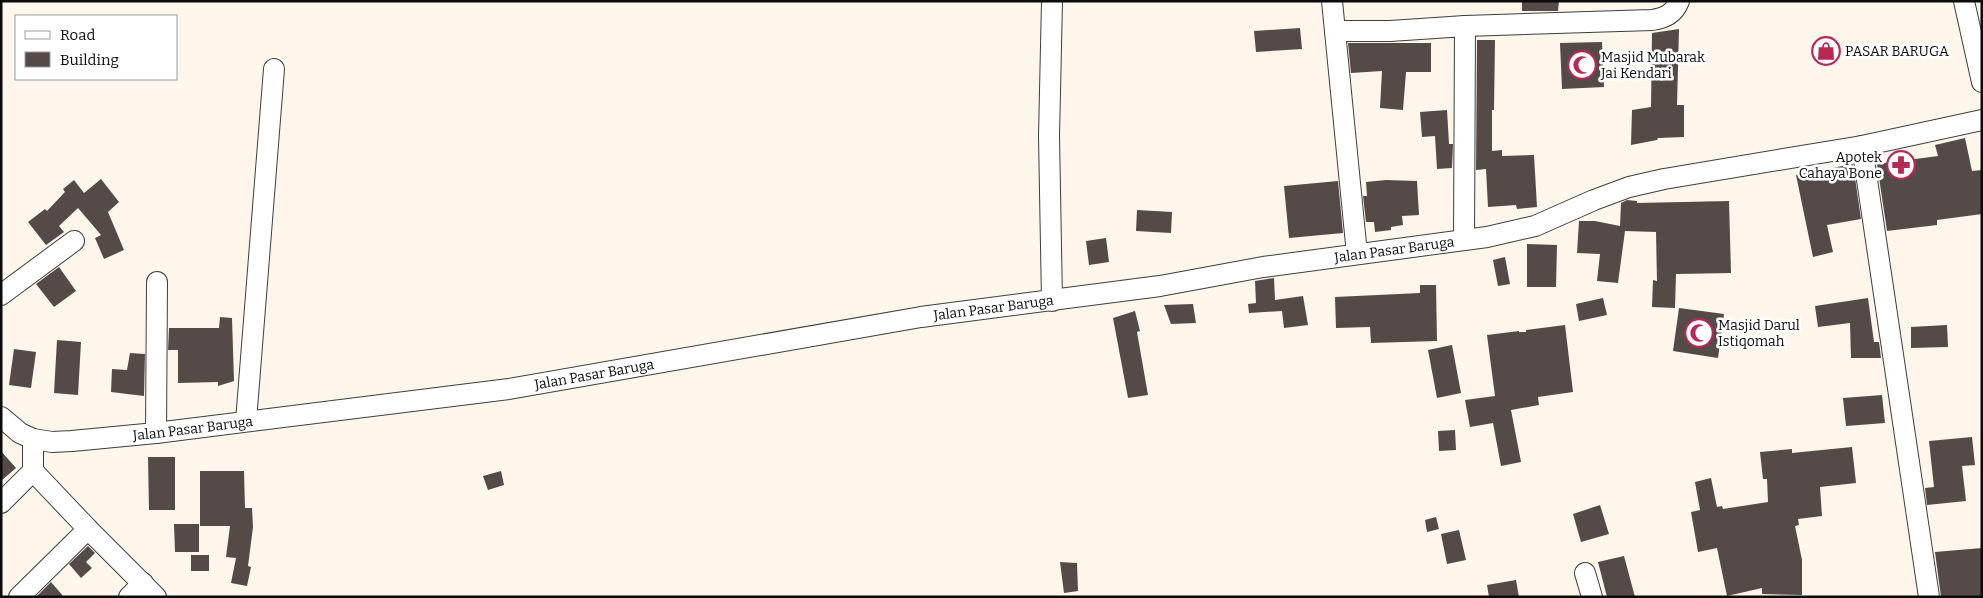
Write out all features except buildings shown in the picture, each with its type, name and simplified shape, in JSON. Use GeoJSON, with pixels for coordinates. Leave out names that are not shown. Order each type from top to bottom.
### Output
{"type":"FeatureCollection","features":[{"type":"Feature","properties":{"kind":"street"},"geometry":{"type":"LineString","coordinates":[[1052,1],[1049,97],[1052,300]]}},
{"type":"Feature","properties":{"kind":"street"},"geometry":{"type":"LineString","coordinates":[[1332,1],[1357,254]]}},
{"type":"Feature","properties":{"kind":"street"},"geometry":{"type":"LineString","coordinates":[[1335,31],[1390,31],[1465,26],[1652,20],[1665,18],[1677,7],[1679,1]]}},
{"type":"Feature","properties":{"kind":"street"},"geometry":{"type":"LineString","coordinates":[[1964,1],[1982,82]]}},
{"type":"Feature","properties":{"kind":"street"},"geometry":{"type":"LineString","coordinates":[[1464,239],[1465,26]]}},
{"type":"Feature","properties":{"kind":"street"},"geometry":{"type":"LineString","coordinates":[[246,421],[274,69]]}},
{"type":"Feature","properties":{"kind":"street","name":"Jalan Pasar Baruga"},"geometry":{"type":"LineString","coordinates":[[1,417],[20,433],[33,439],[52,442],[72,441],[156,433],[509,389],[903,320],[1160,286],[1263,267],[1487,237],[1535,226],[1628,187],[1673,177],[1862,146],[1982,120]]}},
{"type":"Feature","properties":{"kind":"street"},"geometry":{"type":"LineString","coordinates":[[1862,146],[1929,597]]}},
{"type":"Feature","properties":{"kind":"street"},"geometry":{"type":"LineString","coordinates":[[1,295],[74,241]]}},
{"type":"Feature","properties":{"kind":"street"},"geometry":{"type":"LineString","coordinates":[[156,433],[157,282]]}},
{"type":"Feature","properties":{"kind":"street"},"geometry":{"type":"LineString","coordinates":[[33,439],[33,471],[88,529],[142,592]]}},
{"type":"Feature","properties":{"kind":"street"},"geometry":{"type":"LineString","coordinates":[[1,503],[33,471]]}},
{"type":"Feature","properties":{"kind":"street"},"geometry":{"type":"LineString","coordinates":[[19,597],[88,529]]}},
{"type":"Feature","properties":{"kind":"street"},"geometry":{"type":"LineString","coordinates":[[1585,573],[1592,597]]}},
{"type":"Feature","properties":{"kind":"place","name":"PASAR BARUGA"},"geometry":{"type":"Point","coordinates":[1826,51]}},
{"type":"Feature","properties":{"kind":"place","name":"Masjid Mubarak Jai Kendari"},"geometry":{"type":"Point","coordinates":[1582,65]}},
{"type":"Feature","properties":{"kind":"place","name":"Apotek Cahaya Bone"},"geometry":{"type":"Point","coordinates":[1901,165]}},
{"type":"Feature","properties":{"kind":"place","name":"Masjid Darul Istiqomah"},"geometry":{"type":"Point","coordinates":[1699,333]}}]}
